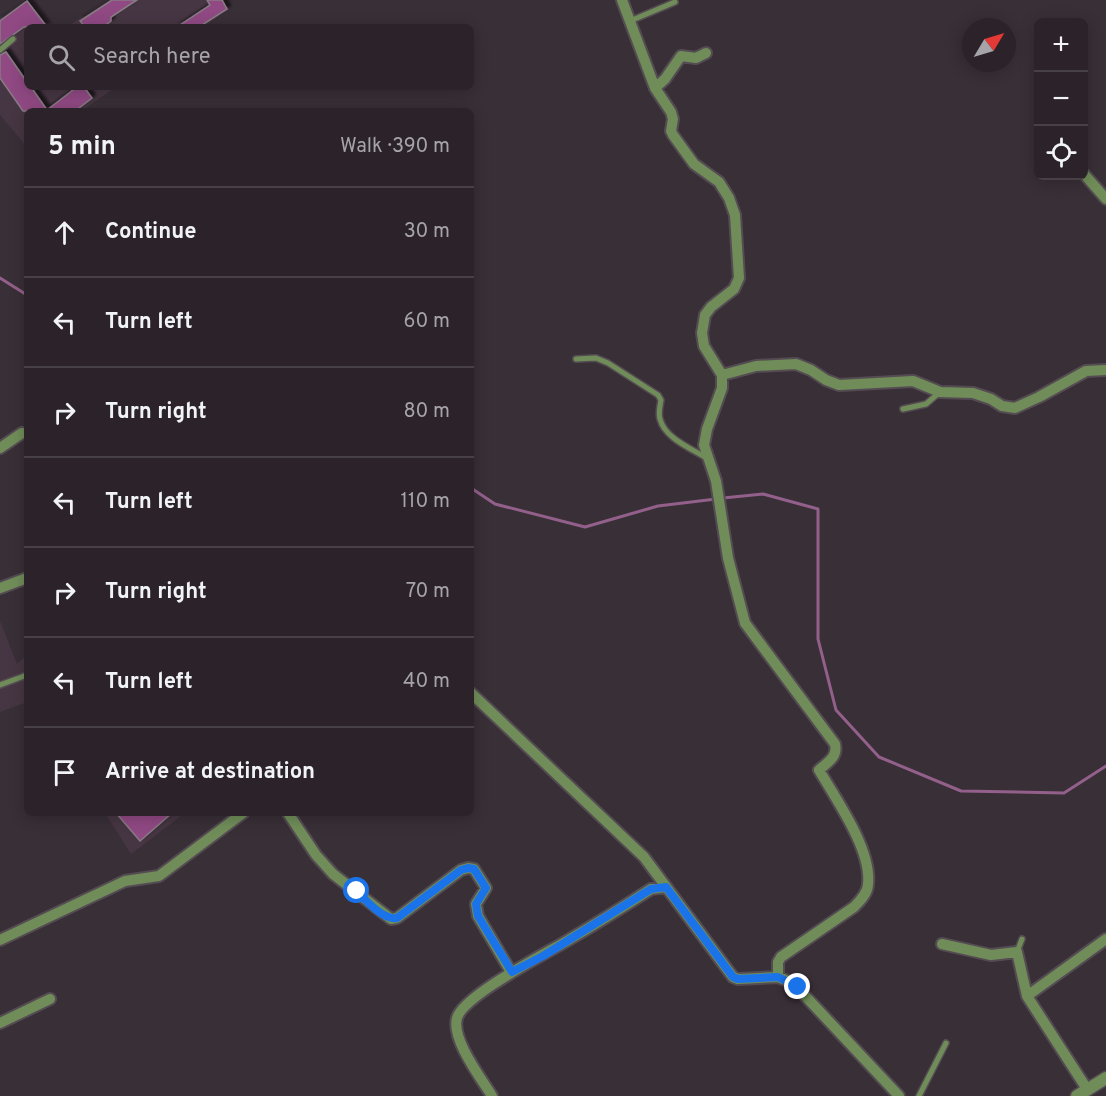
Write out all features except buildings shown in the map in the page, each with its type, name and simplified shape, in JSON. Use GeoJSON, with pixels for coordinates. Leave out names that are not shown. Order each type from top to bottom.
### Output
{"type":"FeatureCollection","features":[{"type":"Feature","properties":{"kind":"street"},"geometry":{"type":"LineString","coordinates":[[622,0],[655,88],[671,112],[673,135],[693,164],[719,182],[729,198],[735,215],[739,278],[734,290],[711,307],[705,315],[702,333],[704,346],[722,375],[722,388],[707,429],[704,445],[710,460],[728,558],[745,623],[835,744],[837,751],[835,755],[819,770],[865,853],[869,885],[863,897],[854,907],[781,957],[778,962],[778,977]]}},
{"type":"Feature","properties":{"kind":"street"},"geometry":{"type":"LineString","coordinates":[[655,88],[665,79],[681,56],[696,58],[706,53]]}},
{"type":"Feature","properties":{"kind":"street"},"geometry":{"type":"LineString","coordinates":[[1088,179],[1106,199]]}},
{"type":"Feature","properties":{"kind":"street"},"geometry":{"type":"LineString","coordinates":[[722,375],[756,366],[796,364],[839,385],[913,381],[940,392],[973,393],[1002,406],[1014,408],[1086,371],[1106,370]]}},
{"type":"Feature","properties":{"kind":"street"},"geometry":{"type":"LineString","coordinates":[[0,448],[22,433]]}},
{"type":"Feature","properties":{"kind":"street"},"geometry":{"type":"LineString","coordinates":[[0,588],[24,579]]}},
{"type":"Feature","properties":{"kind":"street"},"geometry":{"type":"LineString","coordinates":[[474,696],[644,857],[733,977],[738,979],[778,977],[798,987],[898,1096]]}},
{"type":"Feature","properties":{"kind":"street"},"geometry":{"type":"LineString","coordinates":[[0,940],[125,880],[159,876],[239,816]]}},
{"type":"Feature","properties":{"kind":"street"},"geometry":{"type":"LineString","coordinates":[[290,816],[316,855],[333,874],[391,919],[397,918],[461,870],[474,869],[486,888],[476,904],[478,916],[512,972]]}},
{"type":"Feature","properties":{"kind":"street"},"geometry":{"type":"LineString","coordinates":[[492,1096],[459,1041],[456,1019],[461,1009],[512,972],[543,956],[651,889],[666,887]]}},
{"type":"Feature","properties":{"kind":"street"},"geometry":{"type":"LineString","coordinates":[[1026,996],[1106,939]]}},
{"type":"Feature","properties":{"kind":"street"},"geometry":{"type":"LineString","coordinates":[[942,944],[991,956],[1017,952],[1026,996],[1082,1093],[1105,1080]]}},
{"type":"Feature","properties":{"kind":"street"},"geometry":{"type":"LineString","coordinates":[[0,1023],[50,999]]}},
{"type":"Feature","properties":{"kind":"lane"},"geometry":{"type":"LineString","coordinates":[[630,21],[675,2]]}},
{"type":"Feature","properties":{"kind":"lane"},"geometry":{"type":"LineString","coordinates":[[0,50],[13,39]]}},
{"type":"Feature","properties":{"kind":"lane"},"geometry":{"type":"LineString","coordinates":[[576,358],[596,358],[608,363],[658,394],[661,400],[660,420],[664,427],[680,442],[710,460]]}},
{"type":"Feature","properties":{"kind":"lane"},"geometry":{"type":"LineString","coordinates":[[903,409],[926,404],[940,392]]}},
{"type":"Feature","properties":{"kind":"lane"},"geometry":{"type":"LineString","coordinates":[[0,685],[24,676]]}},
{"type":"Feature","properties":{"kind":"lane"},"geometry":{"type":"LineString","coordinates":[[1017,952],[1022,939]]}},
{"type":"Feature","properties":{"kind":"lane"},"geometry":{"type":"LineString","coordinates":[[919,1096],[946,1043]]}},
{"type":"Feature","properties":{"kind":"shaded area"},"geometry":{"type":"Polygon","coordinates":[[[23,0],[32,0],[52,24],[24,24],[24,90],[112,90],[85,108],[24,108],[24,143],[0,115],[0,18],[23,0]]]}},
{"type":"Feature","properties":{"kind":"shaded area"},"geometry":{"type":"Polygon","coordinates":[[[106,0],[225,0],[230,9],[208,24],[71,24],[106,0]]]}},
{"type":"Feature","properties":{"kind":"shaded area"},"geometry":{"type":"Polygon","coordinates":[[[0,621],[17,664],[24,658],[24,703],[0,712],[0,621]]]}},
{"type":"Feature","properties":{"kind":"shaded area"},"geometry":{"type":"Polygon","coordinates":[[[107,816],[181,816],[131,854],[107,816]]]}},
{"type":"Feature","properties":{"kind":"waterway"},"geometry":{"type":"LineString","coordinates":[[0,278],[24,293]]}},
{"type":"Feature","properties":{"kind":"waterway"},"geometry":{"type":"LineString","coordinates":[[474,490],[495,504],[585,527],[658,506],[716,499]]}},
{"type":"Feature","properties":{"kind":"waterway"},"geometry":{"type":"LineString","coordinates":[[723,498],[763,494],[818,509],[818,639],[836,710],[879,757],[961,791],[1064,793],[1106,766]]}},
{"type":"Feature","properties":{"kind":"route"},"geometry":{"type":"LineString","coordinates":[[357,891],[385,915],[391,919],[397,918],[461,870],[474,869],[486,888],[476,904],[478,916],[512,972],[543,956],[651,889],[666,887],[733,977],[738,979],[778,977],[798,987]]}}]}
